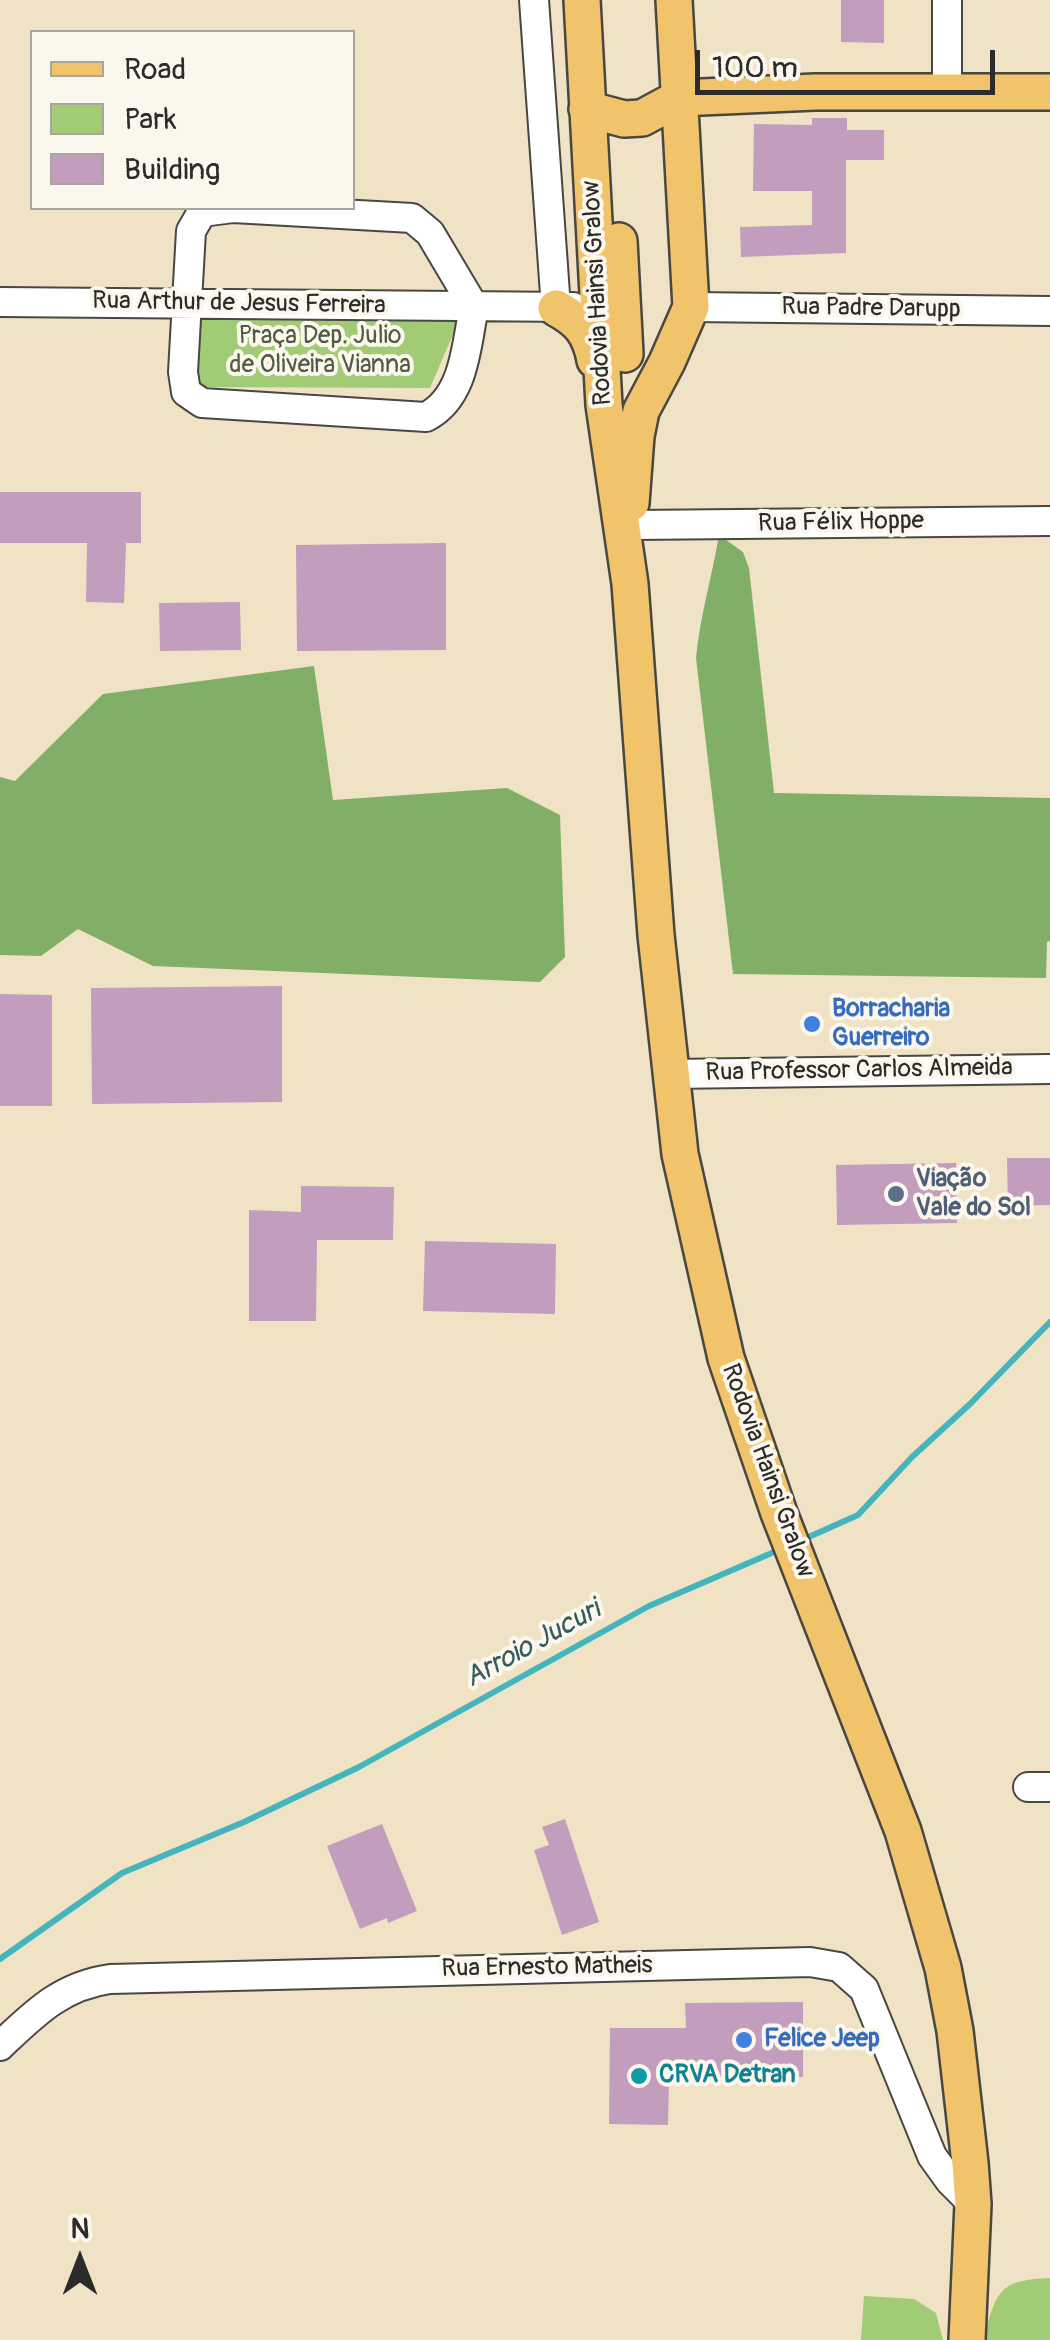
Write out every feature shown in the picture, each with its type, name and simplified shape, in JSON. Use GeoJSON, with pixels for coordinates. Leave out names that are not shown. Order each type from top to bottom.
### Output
{"type":"FeatureCollection","features":[{"type":"Feature","properties":{"kind":"main road","name":"Rodovia Hainsi Gralow"},"geometry":{"type":"LineString","coordinates":[[582,0],[610,115],[598,306],[606,428],[630,584],[668,1074],[680,1154],[726,1358],[778,1513],[903,1831],[943,1968],[964,2100],[972,2204],[967,2340]]}},
{"type":"Feature","properties":{"kind":"main road","name":"Rodovia Hainsi Gralow"},"geometry":{"type":"LineString","coordinates":[[603,0],[621,271],[632,514],[630,584]]}},
{"type":"Feature","properties":{"kind":"main road"},"geometry":{"type":"LineString","coordinates":[[610,115],[650,98],[675,25]]}},
{"type":"Feature","properties":{"kind":"main road"},"geometry":{"type":"LineString","coordinates":[[675,25],[695,65],[706,73],[815,92]]}},
{"type":"Feature","properties":{"kind":"main road"},"geometry":{"type":"LineString","coordinates":[[632,514],[641,411],[668,362],[691,306],[675,25]]}},
{"type":"Feature","properties":{"kind":"main road"},"geometry":{"type":"LineString","coordinates":[[610,115],[659,110],[679,98],[815,92],[1050,92]]}},
{"type":"Feature","properties":{"kind":"main road"},"geometry":{"type":"LineString","coordinates":[[556,308],[580,323],[588,334],[606,428]]}},
{"type":"Feature","properties":{"kind":"street"},"geometry":{"type":"LineString","coordinates":[[534,0],[556,308]]}},
{"type":"Feature","properties":{"kind":"street"},"geometry":{"type":"LineString","coordinates":[[947,0],[947,90]]}},
{"type":"Feature","properties":{"kind":"street"},"geometry":{"type":"LineString","coordinates":[[218,210],[202,212],[191,231],[183,372],[186,392],[202,403],[426,416],[444,407],[458,381],[474,306],[430,233],[412,218],[269,210]]}},
{"type":"Feature","properties":{"kind":"street","name":"Rua Arthur de Jesus Ferreira"},"geometry":{"type":"LineString","coordinates":[[0,302],[598,306]]}},
{"type":"Feature","properties":{"kind":"street","name":"Rua Padre Darupp"},"geometry":{"type":"LineString","coordinates":[[691,306],[1050,310]]}},
{"type":"Feature","properties":{"kind":"street","name":"Rua Félix Hoppe"},"geometry":{"type":"LineString","coordinates":[[632,514],[1050,520]]}},
{"type":"Feature","properties":{"kind":"street","name":"Rua Professor Carlos Almeida"},"geometry":{"type":"LineString","coordinates":[[668,1074],[1050,1069]]}},
{"type":"Feature","properties":{"kind":"street","name":"Rua Ernesto Matheis"},"geometry":{"type":"LineString","coordinates":[[0,2046],[55,1996],[73,1987],[110,1979],[810,1962],[839,1968],[864,1990],[932,2156],[972,2204]]}},
{"type":"Feature","properties":{"kind":"green space","name":"Praça Dep. Julio de Oliveira Vianna"},"geometry":{"type":"Polygon","coordinates":[[[193,314],[461,316],[430,388],[195,387],[193,314]]]}},
{"type":"Feature","properties":{"kind":"green space"},"geometry":{"type":"Polygon","coordinates":[[[719,535],[743,552],[749,568],[774,793],[1050,798],[1050,941],[1046,978],[733,974],[696,658],[719,535]]]}},
{"type":"Feature","properties":{"kind":"green space"},"geometry":{"type":"Polygon","coordinates":[[[314,666],[333,800],[507,788],[560,815],[565,957],[540,982],[153,966],[78,929],[41,956],[0,955],[0,777],[15,781],[103,694],[314,666]]]}},
{"type":"Feature","properties":{"kind":"green space"},"geometry":{"type":"Polygon","coordinates":[[[1050,2278],[1050,2340],[983,2340],[1002,2292],[1019,2282],[1050,2278]]]}},
{"type":"Feature","properties":{"kind":"green space"},"geometry":{"type":"Polygon","coordinates":[[[864,2296],[914,2299],[936,2313],[943,2340],[861,2340],[864,2296]]]}},
{"type":"Feature","properties":{"kind":"building"},"geometry":{"type":"Polygon","coordinates":[[[841,0],[884,0],[884,43],[841,42],[841,0]]]}},
{"type":"Feature","properties":{"kind":"building"},"geometry":{"type":"Polygon","coordinates":[[[812,118],[847,118],[847,130],[884,130],[884,160],[846,160],[846,253],[741,257],[740,227],[812,225],[812,191],[753,191],[754,124],[812,125],[812,118]]]}},
{"type":"Feature","properties":{"kind":"building"},"geometry":{"type":"Polygon","coordinates":[[[0,492],[141,492],[141,543],[126,543],[124,603],[86,602],[87,543],[0,543],[0,492]]]}},
{"type":"Feature","properties":{"kind":"building"},"geometry":{"type":"Polygon","coordinates":[[[446,543],[446,650],[297,651],[296,545],[446,543]]]}},
{"type":"Feature","properties":{"kind":"building"},"geometry":{"type":"Polygon","coordinates":[[[240,602],[241,650],[160,651],[159,603],[240,602]]]}},
{"type":"Feature","properties":{"kind":"building"},"geometry":{"type":"Polygon","coordinates":[[[282,986],[282,1102],[92,1104],[91,988],[282,986]]]}},
{"type":"Feature","properties":{"kind":"building"},"geometry":{"type":"Polygon","coordinates":[[[0,994],[52,995],[52,1106],[0,1106],[0,994]]]}},
{"type":"Feature","properties":{"kind":"building"},"geometry":{"type":"Polygon","coordinates":[[[1007,1158],[1050,1158],[1050,1205],[1008,1206],[1007,1158]]]}},
{"type":"Feature","properties":{"kind":"building","name":"Viação Vale do Sol"},"geometry":{"type":"Polygon","coordinates":[[[956,1163],[957,1223],[837,1225],[836,1165],[956,1163]]]}},
{"type":"Feature","properties":{"kind":"building"},"geometry":{"type":"Polygon","coordinates":[[[301,1186],[394,1187],[393,1240],[317,1240],[316,1321],[249,1321],[249,1210],[301,1212],[301,1186]]]}},
{"type":"Feature","properties":{"kind":"building"},"geometry":{"type":"Polygon","coordinates":[[[425,1241],[556,1244],[555,1314],[423,1311],[425,1241]]]}},
{"type":"Feature","properties":{"kind":"building"},"geometry":{"type":"Polygon","coordinates":[[[565,1819],[599,1922],[562,1935],[534,1850],[549,1845],[542,1827],[565,1819]]]}},
{"type":"Feature","properties":{"kind":"building"},"geometry":{"type":"Polygon","coordinates":[[[382,1824],[417,1911],[360,1929],[327,1846],[382,1824]]]}},
{"type":"Feature","properties":{"kind":"building"},"geometry":{"type":"Polygon","coordinates":[[[803,2002],[803,2077],[669,2079],[668,2125],[609,2124],[610,2028],[686,2028],[685,2003],[803,2002]]]}},
{"type":"Feature","properties":{"kind":"waterway","name":"Arroio Jucuri"},"geometry":{"type":"LineString","coordinates":[[802,1540],[858,1515],[1050,1322]]}},
{"type":"Feature","properties":{"kind":"waterway","name":"Arroio Jucuri"},"geometry":{"type":"LineString","coordinates":[[0,1959],[122,1873],[244,1822],[359,1767],[649,1606],[781,1549]]}},
{"type":"Feature","properties":{"kind":"place","name":"Borracharia Guerreiro"},"geometry":{"type":"Point","coordinates":[812,1024]}},
{"type":"Feature","properties":{"kind":"place","name":"Viação Vale do Sol"},"geometry":{"type":"Point","coordinates":[896,1194]}},
{"type":"Feature","properties":{"kind":"place","name":"Felice Jeep"},"geometry":{"type":"Point","coordinates":[744,2040]}},
{"type":"Feature","properties":{"kind":"place","name":"CRVA Detran"},"geometry":{"type":"Point","coordinates":[639,2076]}}]}
